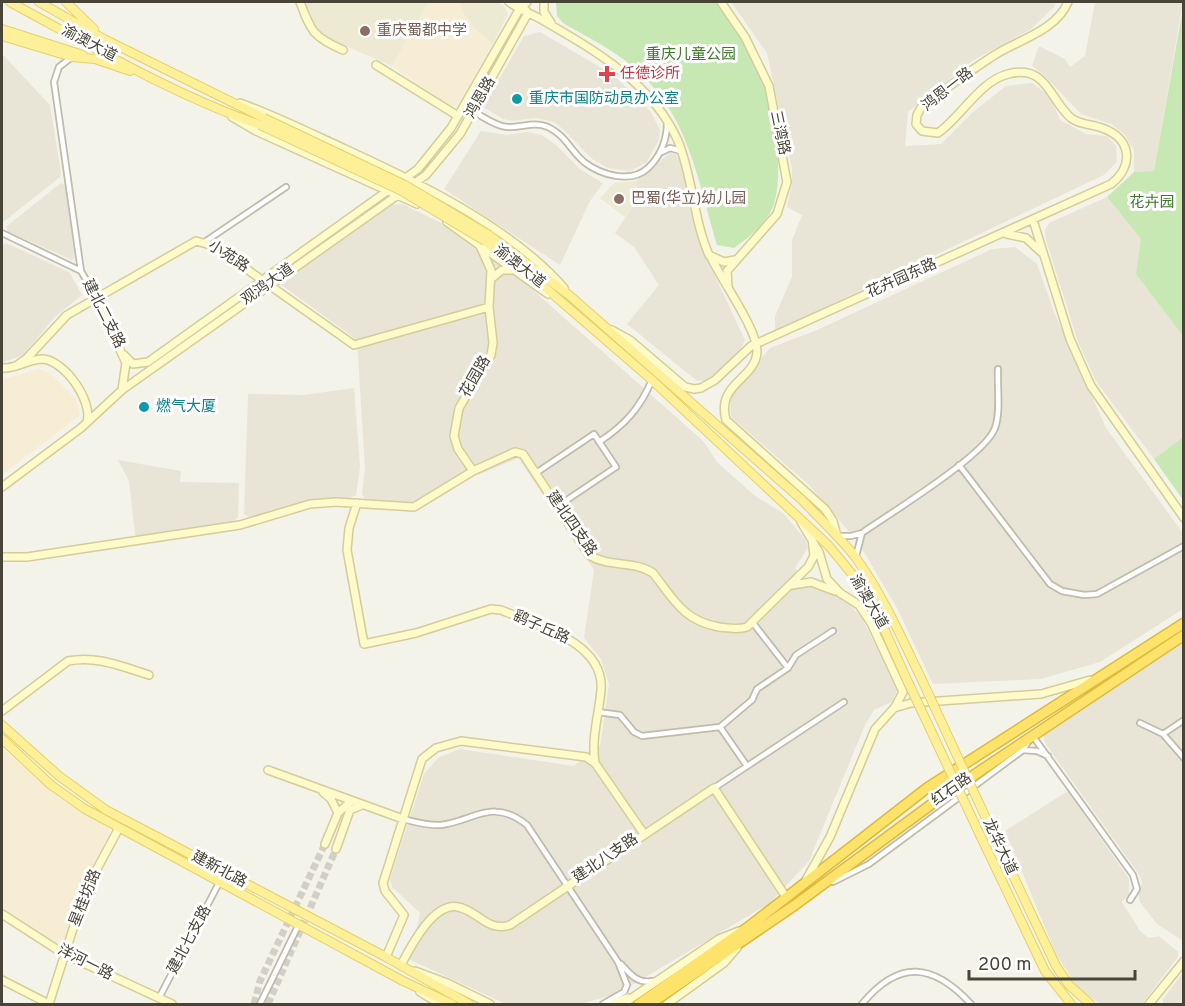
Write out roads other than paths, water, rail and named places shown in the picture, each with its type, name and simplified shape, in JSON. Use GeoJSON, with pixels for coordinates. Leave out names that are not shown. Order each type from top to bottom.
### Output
{"type":"FeatureCollection","features":[{"type":"Feature","properties":{"kind":"highway","name":"红石路"},"geometry":{"type":"LineString","coordinates":[[747,932],[786,897],[927,788],[1184,623]]}},
{"type":"Feature","properties":{"kind":"highway","name":"红石路"},"geometry":{"type":"LineString","coordinates":[[723,949],[813,891],[944,795],[1032,735],[1184,635]]}},
{"type":"Feature","properties":{"kind":"highway"},"geometry":{"type":"LineString","coordinates":[[639,1005],[723,949]]}},
{"type":"Feature","properties":{"kind":"highway"},"geometry":{"type":"LineString","coordinates":[[650,1005],[723,949]]}},
{"type":"Feature","properties":{"kind":"main road","name":"渝澳大道"},"geometry":{"type":"LineString","coordinates":[[10,2],[149,77],[225,113],[262,121]]}},
{"type":"Feature","properties":{"kind":"main road","name":"渝澳大道"},"geometry":{"type":"LineString","coordinates":[[39,2],[104,39],[262,121],[405,184],[569,295],[802,500],[837,536],[855,558],[892,618],[922,680]]}},
{"type":"Feature","properties":{"kind":"main road"},"geometry":{"type":"LineString","coordinates":[[66,2],[104,39]]}},
{"type":"Feature","properties":{"kind":"main road"},"geometry":{"type":"LineString","coordinates":[[2,29],[149,77]]}},
{"type":"Feature","properties":{"kind":"main road"},"geometry":{"type":"LineString","coordinates":[[2,36],[72,57],[95,59]]}},
{"type":"Feature","properties":{"kind":"main road","name":"渝澳大道"},"geometry":{"type":"LineString","coordinates":[[484,239],[562,302],[652,380],[792,510],[845,563],[881,622],[908,682]]}},
{"type":"Feature","properties":{"kind":"main road","name":"龙华大道"},"geometry":{"type":"LineString","coordinates":[[922,680],[1056,966],[1069,985],[1090,1005]]}},
{"type":"Feature","properties":{"kind":"main road","name":"龙华大道"},"geometry":{"type":"LineString","coordinates":[[908,682],[1045,971],[1071,1005]]}},
{"type":"Feature","properties":{"kind":"main road"},"geometry":{"type":"LineString","coordinates":[[2,718],[10,733]]}},
{"type":"Feature","properties":{"kind":"main road","name":"建新北路"},"geometry":{"type":"LineString","coordinates":[[2,725],[74,788],[106,810],[386,957],[469,1005]]}},
{"type":"Feature","properties":{"kind":"main road","name":"建新北路"},"geometry":{"type":"LineString","coordinates":[[2,740],[68,798],[440,1002],[452,1005]]}},
{"type":"Feature","properties":{"kind":"street"},"geometry":{"type":"LineString","coordinates":[[300,2],[311,31],[319,39],[343,50]]}},
{"type":"Feature","properties":{"kind":"street"},"geometry":{"type":"LineString","coordinates":[[509,2],[523,4],[528,13],[542,19],[634,81],[667,121],[681,151],[698,224],[710,255],[756,344],[757,355],[752,366],[727,394],[724,407],[726,420],[825,509],[833,520],[837,536],[862,533],[959,465],[989,440],[995,427],[998,369]]}},
{"type":"Feature","properties":{"kind":"street"},"geometry":{"type":"LineString","coordinates":[[544,2],[544,12],[554,27]]}},
{"type":"Feature","properties":{"kind":"street","name":"三湾路"},"geometry":{"type":"LineString","coordinates":[[721,2],[745,37],[769,86],[787,182],[780,210],[735,260]]}},
{"type":"Feature","properties":{"kind":"street","name":"鸿恩一路"},"geometry":{"type":"LineString","coordinates":[[1005,234],[1102,190],[1116,180],[1128,160],[1123,143],[1101,128],[1070,117],[1045,83],[1036,76],[1021,72],[998,78],[988,84],[938,133],[922,131],[916,124],[917,115],[922,106],[963,76],[1053,21],[1065,9],[1068,2]]}},
{"type":"Feature","properties":{"kind":"street","name":"鸿恩路"},"geometry":{"type":"LineString","coordinates":[[408,178],[430,157],[458,116],[523,4]]}},
{"type":"Feature","properties":{"kind":"street","name":"鸿恩路"},"geometry":{"type":"LineString","coordinates":[[417,182],[449,150],[474,112],[528,13]]}},
{"type":"Feature","properties":{"kind":"street"},"geometry":{"type":"LineString","coordinates":[[521,27],[531,20],[542,19]]}},
{"type":"Feature","properties":{"kind":"street","name":"建北二支路"},"geometry":{"type":"LineString","coordinates":[[72,57],[59,67],[54,82],[81,271],[124,356],[126,369],[122,390]]}},
{"type":"Feature","properties":{"kind":"street"},"geometry":{"type":"LineString","coordinates":[[376,65],[458,116]]}},
{"type":"Feature","properties":{"kind":"street"},"geometry":{"type":"LineString","coordinates":[[203,89],[260,111],[417,182],[532,258],[569,295]]}},
{"type":"Feature","properties":{"kind":"street"},"geometry":{"type":"LineString","coordinates":[[474,112],[504,126],[534,124],[550,128],[566,141],[586,163],[617,176],[642,173],[659,153],[666,136],[667,121]]}},
{"type":"Feature","properties":{"kind":"street"},"geometry":{"type":"LineString","coordinates":[[225,113],[256,131],[389,189],[484,239],[517,271],[562,302]]}},
{"type":"Feature","properties":{"kind":"street"},"geometry":{"type":"LineString","coordinates":[[659,153],[670,148],[681,151]]}},
{"type":"Feature","properties":{"kind":"street","name":"观鸿大道"},"geometry":{"type":"LineString","coordinates":[[122,390],[389,189],[408,178]]}},
{"type":"Feature","properties":{"kind":"street","name":"观鸿大道"},"geometry":{"type":"LineString","coordinates":[[124,356],[133,364],[148,362],[417,182]]}},
{"type":"Feature","properties":{"kind":"street"},"geometry":{"type":"LineString","coordinates":[[206,242],[286,187]]}},
{"type":"Feature","properties":{"kind":"street"},"geometry":{"type":"LineString","coordinates":[[429,211],[428,199],[439,195]]}},
{"type":"Feature","properties":{"kind":"street"},"geometry":{"type":"LineString","coordinates":[[1033,220],[1070,339],[1091,386],[1184,518]]}},
{"type":"Feature","properties":{"kind":"street"},"geometry":{"type":"LineString","coordinates":[[2,233],[81,271]]}},
{"type":"Feature","properties":{"kind":"street"},"geometry":{"type":"LineString","coordinates":[[1005,234],[1026,238],[1044,256]]}},
{"type":"Feature","properties":{"kind":"street","name":"花卉园东路"},"geometry":{"type":"LineString","coordinates":[[603,324],[630,340],[686,387],[694,389],[715,380],[740,354],[756,344],[1005,234]]}},
{"type":"Feature","properties":{"kind":"street"},"geometry":{"type":"LineString","coordinates":[[484,239],[492,278],[502,270],[517,271]]}},
{"type":"Feature","properties":{"kind":"street","name":"小苑路"},"geometry":{"type":"LineString","coordinates":[[16,366],[67,315],[187,244],[206,242],[354,345],[489,306]]}},
{"type":"Feature","properties":{"kind":"street"},"geometry":{"type":"LineString","coordinates":[[710,255],[724,262],[735,260]]}},
{"type":"Feature","properties":{"kind":"street"},"geometry":{"type":"LineString","coordinates":[[729,291],[726,275],[735,260]]}},
{"type":"Feature","properties":{"kind":"street","name":"花园路"},"geometry":{"type":"LineString","coordinates":[[473,471],[458,449],[454,436],[455,423],[466,393],[491,355],[493,343],[489,306],[492,278]]}},
{"type":"Feature","properties":{"kind":"street"},"geometry":{"type":"LineString","coordinates":[[2,368],[43,359],[58,365],[87,399],[89,412],[87,422]]}},
{"type":"Feature","properties":{"kind":"street"},"geometry":{"type":"LineString","coordinates":[[599,442],[618,430],[635,412],[652,380]]}},
{"type":"Feature","properties":{"kind":"street"},"geometry":{"type":"LineString","coordinates":[[2,487],[87,422],[122,390]]}},
{"type":"Feature","properties":{"kind":"street"},"geometry":{"type":"LineString","coordinates":[[536,473],[594,434],[616,467],[558,506]]}},
{"type":"Feature","properties":{"kind":"street","name":"建北四支路"},"geometry":{"type":"LineString","coordinates":[[473,471],[515,452],[523,454],[589,555],[599,562],[646,568],[653,573],[692,619],[699,623],[740,630],[753,622]]}},
{"type":"Feature","properties":{"kind":"street"},"geometry":{"type":"LineString","coordinates":[[959,465],[1041,574],[1062,591],[1084,595],[1097,594],[1184,546]]}},
{"type":"Feature","properties":{"kind":"street"},"geometry":{"type":"LineString","coordinates":[[2,557],[27,557],[240,525],[310,504],[357,503],[414,507],[473,471]]}},
{"type":"Feature","properties":{"kind":"street","name":"鹞子丘路"},"geometry":{"type":"LineString","coordinates":[[357,503],[349,528],[347,550],[364,644],[416,633],[491,609],[501,610],[577,644],[594,660],[602,687],[594,745],[595,763]]}},
{"type":"Feature","properties":{"kind":"street"},"geometry":{"type":"LineString","coordinates":[[792,510],[812,538],[827,579],[840,593]]}},
{"type":"Feature","properties":{"kind":"street"},"geometry":{"type":"LineString","coordinates":[[855,558],[862,533]]}},
{"type":"Feature","properties":{"kind":"street"},"geometry":{"type":"LineString","coordinates":[[788,668],[753,622],[808,567],[814,556],[812,538]]}},
{"type":"Feature","properties":{"kind":"street"},"geometry":{"type":"LineString","coordinates":[[792,585],[811,582],[840,593],[859,605],[871,623],[903,692],[894,708]]}},
{"type":"Feature","properties":{"kind":"street"},"geometry":{"type":"LineString","coordinates":[[598,712],[620,715],[634,732],[642,736],[720,727],[752,700],[757,689],[788,668],[796,655],[833,631]]}},
{"type":"Feature","properties":{"kind":"street"},"geometry":{"type":"LineString","coordinates":[[2,711],[68,661],[81,658],[98,660],[149,675]]}},
{"type":"Feature","properties":{"kind":"street","name":"红石路"},"geometry":{"type":"LineString","coordinates":[[802,885],[830,837],[875,729],[894,708],[932,701],[1041,694],[1101,676]]}},
{"type":"Feature","properties":{"kind":"street"},"geometry":{"type":"LineString","coordinates":[[786,897],[714,788],[844,702]]}},
{"type":"Feature","properties":{"kind":"street"},"geometry":{"type":"LineString","coordinates":[[1163,734],[1184,720]]}},
{"type":"Feature","properties":{"kind":"street"},"geometry":{"type":"LineString","coordinates":[[1140,723],[1163,734],[1184,758]]}},
{"type":"Feature","properties":{"kind":"street"},"geometry":{"type":"LineString","coordinates":[[720,727],[747,766]]}},
{"type":"Feature","properties":{"kind":"street"},"geometry":{"type":"LineString","coordinates":[[813,891],[869,864],[1023,750],[1032,735],[1133,875],[1137,889],[1130,900]]}},
{"type":"Feature","properties":{"kind":"street"},"geometry":{"type":"LineString","coordinates":[[386,957],[404,920],[402,910],[386,891],[383,883],[422,759],[436,748],[461,741],[578,756],[595,763],[644,834]]}},
{"type":"Feature","properties":{"kind":"street"},"geometry":{"type":"LineString","coordinates":[[578,756],[594,745]]}},
{"type":"Feature","properties":{"kind":"street"},"geometry":{"type":"LineString","coordinates":[[1023,750],[1037,751],[1048,756]]}},
{"type":"Feature","properties":{"kind":"street"},"geometry":{"type":"LineString","coordinates":[[268,770],[403,819],[440,825],[480,812],[512,815],[527,825],[618,962],[627,989],[603,1005]]}},
{"type":"Feature","properties":{"kind":"street","name":"建北八支路"},"geometry":{"type":"LineString","coordinates":[[404,967],[417,934],[446,909],[457,907],[490,926],[501,928],[510,925],[714,788]]}},
{"type":"Feature","properties":{"kind":"street"},"geometry":{"type":"LineString","coordinates":[[319,789],[332,799],[338,813]]}},
{"type":"Feature","properties":{"kind":"street"},"geometry":{"type":"LineString","coordinates":[[325,844],[338,813],[351,801]]}},
{"type":"Feature","properties":{"kind":"street"},"geometry":{"type":"LineString","coordinates":[[336,849],[350,810],[364,805]]}},
{"type":"Feature","properties":{"kind":"street","name":"星桂坊路"},"geometry":{"type":"LineString","coordinates":[[49,1005],[85,891],[119,828]]}},
{"type":"Feature","properties":{"kind":"street","name":"建北七支路"},"geometry":{"type":"LineString","coordinates":[[159,998],[220,881]]}},
{"type":"Feature","properties":{"kind":"street","name":"洋河一路"},"geometry":{"type":"LineString","coordinates":[[2,914],[64,954],[172,1005]]}},
{"type":"Feature","properties":{"kind":"street"},"geometry":{"type":"LineString","coordinates":[[260,1005],[299,924]]}},
{"type":"Feature","properties":{"kind":"street"},"geometry":{"type":"LineString","coordinates":[[623,1005],[719,939],[747,932]]}},
{"type":"Feature","properties":{"kind":"street"},"geometry":{"type":"LineString","coordinates":[[667,1005],[724,963],[747,932]]}},
{"type":"Feature","properties":{"kind":"street"},"geometry":{"type":"LineString","coordinates":[[1149,1005],[1184,961]]}},
{"type":"Feature","properties":{"kind":"street"},"geometry":{"type":"LineString","coordinates":[[618,962],[641,982],[656,981]]}},
{"type":"Feature","properties":{"kind":"street"},"geometry":{"type":"LineString","coordinates":[[404,967],[447,983],[490,1005]]}},
{"type":"Feature","properties":{"kind":"street"},"geometry":{"type":"LineString","coordinates":[[862,1005],[880,986],[903,973],[926,971],[945,979],[971,1005]]}},
{"type":"Feature","properties":{"kind":"street"},"geometry":{"type":"LineString","coordinates":[[2,980],[49,1005]]}},
{"type":"Feature","properties":{"kind":"street"},"geometry":{"type":"LineString","coordinates":[[614,1005],[640,992]]}},
{"type":"Feature","properties":{"kind":"tunnel"},"geometry":{"type":"LineString","coordinates":[[254,1004],[260,981],[325,844]]}},
{"type":"Feature","properties":{"kind":"tunnel"},"geometry":{"type":"LineString","coordinates":[[268,1004],[336,849]]}},
{"type":"Feature","properties":{"kind":"place","name":"重庆蜀都中学"},"geometry":{"type":"Point","coordinates":[365,31]}},
{"type":"Feature","properties":{"kind":"place","name":"任德诊所"},"geometry":{"type":"Point","coordinates":[607,74]}},
{"type":"Feature","properties":{"kind":"place","name":"重庆市国防动员办公室"},"geometry":{"type":"Point","coordinates":[517,99]}},
{"type":"Feature","properties":{"kind":"place","name":"巴蜀(华立)幼儿园"},"geometry":{"type":"Point","coordinates":[619,199]}},
{"type":"Feature","properties":{"kind":"place","name":"燃气大厦"},"geometry":{"type":"Point","coordinates":[144,407]}},
{"type":"Feature","properties":{"kind":"park label","name":"重庆儿童公园"},"geometry":{"type":"Point","coordinates":[691,55]}},
{"type":"Feature","properties":{"kind":"park label","name":"花卉园"},"geometry":{"type":"Point","coordinates":[1152,203]}}]}
